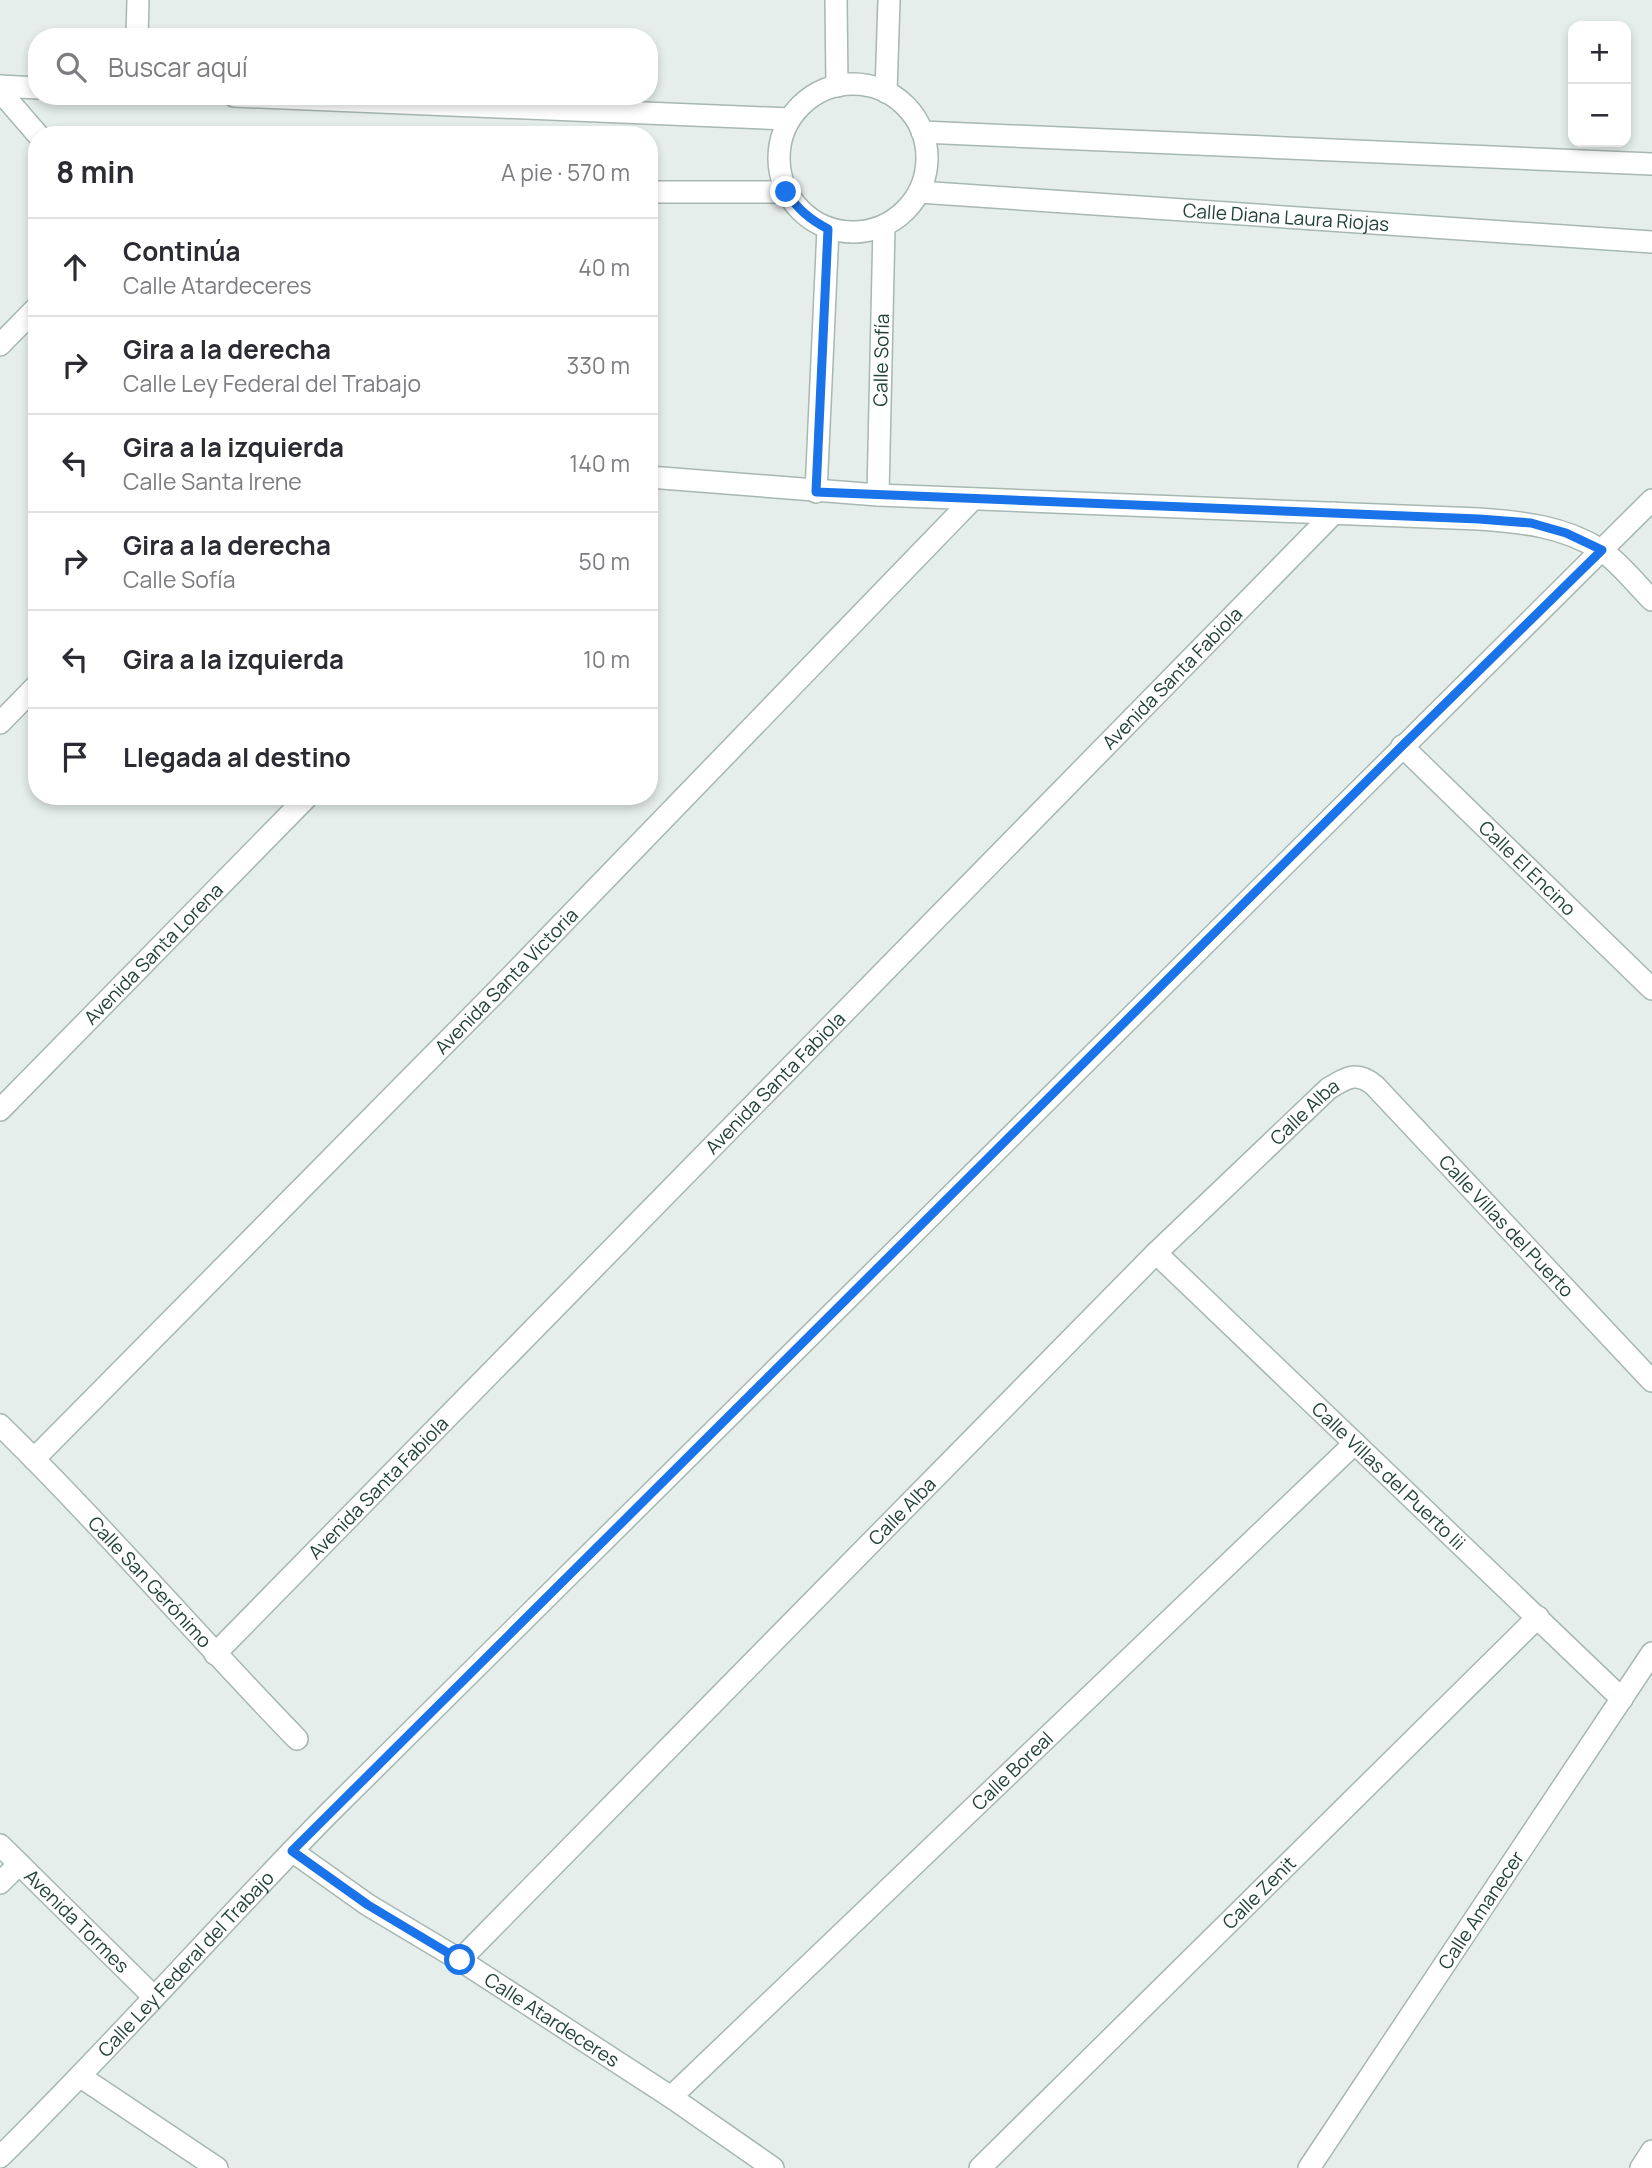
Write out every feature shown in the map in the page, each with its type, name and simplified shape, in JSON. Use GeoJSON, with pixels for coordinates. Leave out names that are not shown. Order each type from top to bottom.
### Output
{"type":"FeatureCollection","features":[{"type":"Feature","properties":{"kind":"street"},"geometry":{"type":"LineString","coordinates":[[137,28],[138,0]]}},
{"type":"Feature","properties":{"kind":"street"},"geometry":{"type":"LineString","coordinates":[[836,0],[837,86]]}},
{"type":"Feature","properties":{"kind":"street"},"geometry":{"type":"LineString","coordinates":[[886,92],[890,0]]}},
{"type":"Feature","properties":{"kind":"street"},"geometry":{"type":"LineString","coordinates":[[862,84],[886,92],[908,109],[922,132],[927,152],[926,173],[919,192],[904,212],[884,226],[856,233],[828,229],[797,208],[786,192],[779,168],[779,143],[789,119],[818,92],[837,86],[862,84]]}},
{"type":"Feature","properties":{"kind":"street"},"geometry":{"type":"LineString","coordinates":[[0,88],[28,88]]}},
{"type":"Feature","properties":{"kind":"street"},"geometry":{"type":"LineString","coordinates":[[0,88],[31,126]]}},
{"type":"Feature","properties":{"kind":"street"},"geometry":{"type":"LineString","coordinates":[[451,105],[789,119]]}},
{"type":"Feature","properties":{"kind":"street"},"geometry":{"type":"LineString","coordinates":[[922,132],[1652,163]]}},
{"type":"Feature","properties":{"kind":"street"},"geometry":{"type":"LineString","coordinates":[[658,192],[786,192]]}},
{"type":"Feature","properties":{"kind":"street","name":"Calle Diana Laura Riojas"},"geometry":{"type":"LineString","coordinates":[[919,192],[1652,242]]}},
{"type":"Feature","properties":{"kind":"street","name":"Calle Sofía"},"geometry":{"type":"LineString","coordinates":[[878,495],[884,226]]}},
{"type":"Feature","properties":{"kind":"street"},"geometry":{"type":"LineString","coordinates":[[816,492],[828,229]]}},
{"type":"Feature","properties":{"kind":"street"},"geometry":{"type":"LineString","coordinates":[[0,345],[28,316]]}},
{"type":"Feature","properties":{"kind":"street"},"geometry":{"type":"LineString","coordinates":[[658,478],[816,492],[1531,523],[1566,533],[1602,550],[1652,600]]}},
{"type":"Feature","properties":{"kind":"street","name":"Calle Ley Federal del Trabajo"},"geometry":{"type":"LineString","coordinates":[[0,2157],[81,2077],[292,1851],[1652,499]]}},
{"type":"Feature","properties":{"kind":"street","name":"Avenida Santa Victoria"},"geometry":{"type":"LineString","coordinates":[[34,1459],[497,991],[972,500]]}},
{"type":"Feature","properties":{"kind":"street","name":"Avenida Santa Fabiola"},"geometry":{"type":"LineString","coordinates":[[215,1654],[1334,513]]}},
{"type":"Feature","properties":{"kind":"street"},"geometry":{"type":"LineString","coordinates":[[0,723],[28,694]]}},
{"type":"Feature","properties":{"kind":"street","name":"Calle El Encino"},"geometry":{"type":"LineString","coordinates":[[1402,746],[1652,989]]}},
{"type":"Feature","properties":{"kind":"street","name":"Avenida Santa Lorena"},"geometry":{"type":"LineString","coordinates":[[0,1110],[299,805]]}},
{"type":"Feature","properties":{"kind":"street","name":"Calle Alba"},"geometry":{"type":"LineString","coordinates":[[460,1960],[1156,1254],[1328,1089],[1342,1080],[1356,1076]]}},
{"type":"Feature","properties":{"kind":"street","name":"Calle Villas del Puerto"},"geometry":{"type":"LineString","coordinates":[[1356,1076],[1366,1078],[1375,1086],[1652,1381]]}},
{"type":"Feature","properties":{"kind":"street","name":"Calle Villas del Puerto Iii"},"geometry":{"type":"LineString","coordinates":[[1156,1254],[1622,1699]]}},
{"type":"Feature","properties":{"kind":"street","name":"Calle San Gerónimo"},"geometry":{"type":"LineString","coordinates":[[0,1425],[298,1739]]}},
{"type":"Feature","properties":{"kind":"street","name":"Calle Boreal"},"geometry":{"type":"LineString","coordinates":[[671,2097],[1355,1443]]}},
{"type":"Feature","properties":{"kind":"street","name":"Calle Zenit"},"geometry":{"type":"LineString","coordinates":[[980,2168],[1538,1617]]}},
{"type":"Feature","properties":{"kind":"street","name":"Calle Amanecer"},"geometry":{"type":"LineString","coordinates":[[1309,2168],[1652,1653]]}},
{"type":"Feature","properties":{"kind":"street","name":"Avenida Tormes"},"geometry":{"type":"LineString","coordinates":[[0,1845],[154,1997]]}},
{"type":"Feature","properties":{"kind":"street","name":"Calle Atardeceres"},"geometry":{"type":"LineString","coordinates":[[292,1851],[368,1905],[460,1960],[671,2097],[768,2167]]}},
{"type":"Feature","properties":{"kind":"street"},"geometry":{"type":"LineString","coordinates":[[0,1883],[19,1864]]}},
{"type":"Feature","properties":{"kind":"street"},"geometry":{"type":"LineString","coordinates":[[81,2077],[215,2168]]}},
{"type":"Feature","properties":{"kind":"street"},"geometry":{"type":"LineString","coordinates":[[1641,2168],[1652,2151]]}},
{"type":"Feature","properties":{"kind":"route"},"geometry":{"type":"LineString","coordinates":[[460,1960],[368,1905],[292,1851],[1602,550],[1566,533],[1531,523],[1479,519],[816,492],[828,229],[797,208],[786,192]]}}]}
